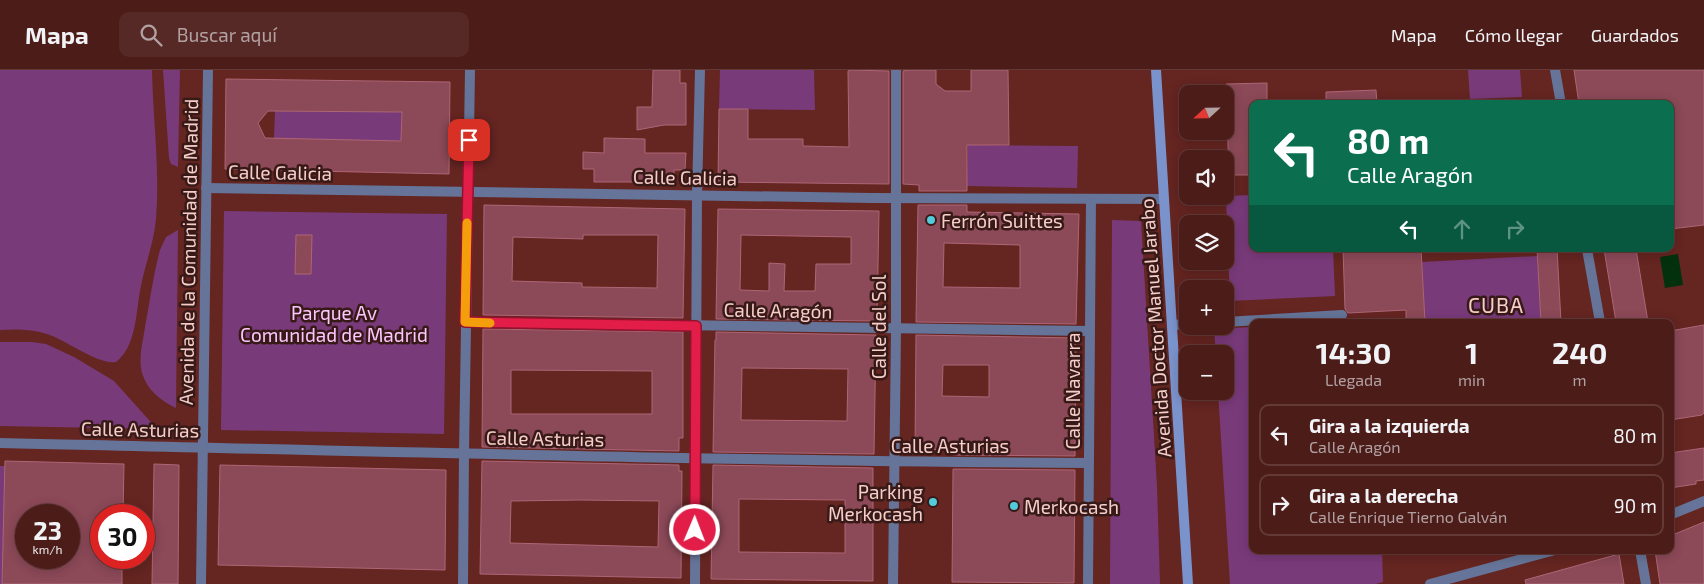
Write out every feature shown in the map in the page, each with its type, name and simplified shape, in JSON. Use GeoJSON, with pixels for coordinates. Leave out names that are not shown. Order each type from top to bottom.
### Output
{"type":"FeatureCollection","features":[{"type":"Feature","properties":{"kind":"street","name":"Avenida de la Comunidad de Madrid"},"geometry":{"type":"LineString","coordinates":[[201,584],[208,70]]}},
{"type":"Feature","properties":{"kind":"street"},"geometry":{"type":"LineString","coordinates":[[463,584],[465,322],[470,70]]}},
{"type":"Feature","properties":{"kind":"street"},"geometry":{"type":"LineString","coordinates":[[695,584],[696,195],[700,70]]}},
{"type":"Feature","properties":{"kind":"street","name":"Calle del Sol"},"geometry":{"type":"LineString","coordinates":[[893,584],[896,329],[896,70]]}},
{"type":"Feature","properties":{"kind":"street","name":"Avenida Doctor Manuel Jarabo"},"geometry":{"type":"LineString","coordinates":[[1156,70],[1188,584]]}},
{"type":"Feature","properties":{"kind":"street"},"geometry":{"type":"LineString","coordinates":[[1555,70],[1560,100]]}},
{"type":"Feature","properties":{"kind":"street","name":"Calle Galicia"},"geometry":{"type":"LineString","coordinates":[[206,188],[896,198],[1164,199]]}},
{"type":"Feature","properties":{"kind":"street","name":"Calle Navarra"},"geometry":{"type":"LineString","coordinates":[[1088,584],[1091,199]]}},
{"type":"Feature","properties":{"kind":"street"},"geometry":{"type":"LineString","coordinates":[[1588,252],[1599,319]]}},
{"type":"Feature","properties":{"kind":"street"},"geometry":{"type":"LineString","coordinates":[[1275,319],[1342,315]]}},
{"type":"Feature","properties":{"kind":"street"},"geometry":{"type":"LineString","coordinates":[[1234,321],[1249,321]]}},
{"type":"Feature","properties":{"kind":"street","name":"Calle Aragón"},"geometry":{"type":"LineString","coordinates":[[465,322],[1090,331]]}},
{"type":"Feature","properties":{"kind":"street"},"geometry":{"type":"LineString","coordinates":[[1172,325],[1179,325]]}},
{"type":"Feature","properties":{"kind":"street","name":"Calle Asturias"},"geometry":{"type":"LineString","coordinates":[[0,443],[696,459],[1089,463]]}},
{"type":"Feature","properties":{"kind":"street"},"geometry":{"type":"LineString","coordinates":[[1674,513],[1704,501]]}},
{"type":"Feature","properties":{"kind":"street"},"geometry":{"type":"LineString","coordinates":[[1430,584],[1540,554]]}},
{"type":"Feature","properties":{"kind":"street"},"geometry":{"type":"LineString","coordinates":[[1641,554],[1646,584]]}},
{"type":"Feature","properties":{"kind":"green space"},"geometry":{"type":"Polygon","coordinates":[[[0,70],[152,70],[157,163],[155,228],[142,282],[134,329],[128,348],[116,362],[100,360],[41,332],[0,330],[0,70]]]}},
{"type":"Feature","properties":{"kind":"green space"},"geometry":{"type":"Polygon","coordinates":[[[163,70],[180,70],[178,167],[171,164],[169,158],[163,70]]]}},
{"type":"Feature","properties":{"kind":"green space"},"geometry":{"type":"Polygon","coordinates":[[[720,70],[814,70],[815,110],[719,109],[720,70]]]}},
{"type":"Feature","properties":{"kind":"green space"},"geometry":{"type":"Polygon","coordinates":[[[1468,70],[1520,70],[1522,97],[1470,99],[1468,70]]]}},
{"type":"Feature","properties":{"kind":"green space"},"geometry":{"type":"Polygon","coordinates":[[[275,111],[402,112],[401,141],[274,139],[275,111]]]}},
{"type":"Feature","properties":{"kind":"green space"},"geometry":{"type":"Polygon","coordinates":[[[968,145],[1078,146],[1077,188],[967,186],[968,145]]]}},
{"type":"Feature","properties":{"kind":"green space"},"geometry":{"type":"Polygon","coordinates":[[[1249,195],[1249,252],[1333,252],[1335,296],[1234,301],[1234,280],[1229,280],[1229,270],[1234,270],[1234,215],[1227,215],[1226,205],[1234,205],[1234,196],[1249,195]]]}},
{"type":"Feature","properties":{"kind":"green space","name":"Parque Av Comunidad de Madrid"},"geometry":{"type":"Polygon","coordinates":[[[224,211],[447,214],[444,434],[221,430],[224,211]]]}},
{"type":"Feature","properties":{"kind":"green space"},"geometry":{"type":"Polygon","coordinates":[[[1112,220],[1141,221],[1157,486],[1160,584],[1110,584],[1112,220]]]}},
{"type":"Feature","properties":{"kind":"green space"},"geometry":{"type":"Polygon","coordinates":[[[178,230],[176,408],[165,402],[147,385],[140,361],[155,269],[160,250],[166,237],[178,230]]]}},
{"type":"Feature","properties":{"kind":"green space"},"geometry":{"type":"Polygon","coordinates":[[[1537,256],[1541,319],[1425,319],[1422,262],[1537,256]]]}},
{"type":"Feature","properties":{"kind":"green space"},"geometry":{"type":"Polygon","coordinates":[[[1249,327],[1249,554],[1382,554],[1383,582],[1376,584],[1230,584],[1219,400],[1234,400],[1234,345],[1215,345],[1214,335],[1234,335],[1234,328],[1249,327]]]}},
{"type":"Feature","properties":{"kind":"green space"},"geometry":{"type":"Polygon","coordinates":[[[0,342],[46,344],[74,357],[114,381],[157,429],[0,426],[0,342]]]}},
{"type":"Feature","properties":{"kind":"green space"},"geometry":{"type":"Polygon","coordinates":[[[0,466],[5,466],[2,584],[0,584],[0,466]]]}},
{"type":"Feature","properties":{"kind":"shaded area"},"geometry":{"type":"Polygon","coordinates":[[[1678,254],[1683,285],[1665,288],[1660,257],[1678,254]]]}},
{"type":"Feature","properties":{"kind":"building"},"geometry":{"type":"Polygon","coordinates":[[[653,70],[680,70],[680,83],[686,83],[686,125],[664,125],[637,130],[637,107],[652,107],[653,70]]]}},
{"type":"Feature","properties":{"kind":"building"},"geometry":{"type":"Polygon","coordinates":[[[936,70],[936,84],[945,91],[971,91],[971,70],[1008,70],[1009,145],[967,145],[967,191],[919,191],[919,185],[903,184],[903,71],[936,70]]]}},
{"type":"Feature","properties":{"kind":"building"},"geometry":{"type":"Polygon","coordinates":[[[1574,70],[1704,70],[1704,225],[1674,229],[1674,100],[1578,100],[1574,70]]]}},
{"type":"Feature","properties":{"kind":"building"},"geometry":{"type":"Polygon","coordinates":[[[848,71],[889,71],[889,184],[718,182],[719,109],[748,109],[748,139],[803,139],[803,146],[849,147],[848,71]]]}},
{"type":"Feature","properties":{"kind":"building"},"geometry":{"type":"Polygon","coordinates":[[[226,79],[450,82],[449,174],[225,169],[226,79]],[[268,111],[258,123],[265,138],[401,141],[402,112],[268,111]]]}},
{"type":"Feature","properties":{"kind":"building"},"geometry":{"type":"Polygon","coordinates":[[[1267,83],[1267,100],[1249,100],[1249,175],[1234,175],[1234,150],[1228,150],[1228,140],[1234,140],[1234,85],[1226,85],[1267,83]]]}},
{"type":"Feature","properties":{"kind":"building"},"geometry":{"type":"Polygon","coordinates":[[[1376,90],[1377,100],[1326,100],[1326,92],[1376,90]]]}},
{"type":"Feature","properties":{"kind":"building"},"geometry":{"type":"Polygon","coordinates":[[[604,138],[645,139],[645,153],[686,153],[685,170],[674,170],[674,182],[594,182],[594,169],[583,169],[583,152],[604,153],[604,138]]]}},
{"type":"Feature","properties":{"kind":"building"},"geometry":{"type":"Polygon","coordinates":[[[484,205],[685,209],[683,318],[483,315],[484,205]],[[583,235],[583,239],[513,237],[512,281],[582,283],[582,287],[657,288],[658,235],[583,235]]]}},
{"type":"Feature","properties":{"kind":"building"},"geometry":{"type":"Polygon","coordinates":[[[918,205],[967,205],[967,212],[1079,214],[1076,324],[916,322],[918,205]],[[944,243],[943,287],[1020,288],[1020,245],[944,243]]]}},
{"type":"Feature","properties":{"kind":"building"},"geometry":{"type":"Polygon","coordinates":[[[718,209],[879,211],[876,321],[716,319],[718,209]],[[741,235],[740,290],[769,291],[769,263],[785,264],[784,291],[815,291],[816,264],[851,264],[851,237],[741,235]]]}},
{"type":"Feature","properties":{"kind":"building"},"geometry":{"type":"Polygon","coordinates":[[[296,235],[312,235],[311,274],[295,274],[296,235]]]}},
{"type":"Feature","properties":{"kind":"building"},"geometry":{"type":"Polygon","coordinates":[[[1343,252],[1421,252],[1425,319],[1406,319],[1406,310],[1348,313],[1345,309],[1343,252]]]}},
{"type":"Feature","properties":{"kind":"building"},"geometry":{"type":"Polygon","coordinates":[[[1537,252],[1557,252],[1561,319],[1541,319],[1537,252]]]}},
{"type":"Feature","properties":{"kind":"building"},"geometry":{"type":"Polygon","coordinates":[[[1604,252],[1636,252],[1648,319],[1616,319],[1604,252]]]}},
{"type":"Feature","properties":{"kind":"building"},"geometry":{"type":"Polygon","coordinates":[[[1704,325],[1704,413],[1702,415],[1674,419],[1674,330],[1704,325]]]}},
{"type":"Feature","properties":{"kind":"building"},"geometry":{"type":"Polygon","coordinates":[[[483,329],[683,332],[683,438],[679,438],[679,451],[482,447],[483,329]],[[511,370],[511,414],[652,414],[652,371],[511,370]]]}},
{"type":"Feature","properties":{"kind":"building"},"geometry":{"type":"Polygon","coordinates":[[[716,332],[876,335],[874,454],[713,452],[716,332]],[[742,368],[741,420],[847,421],[848,369],[742,368]]]}},
{"type":"Feature","properties":{"kind":"building"},"geometry":{"type":"Polygon","coordinates":[[[916,335],[1076,338],[1075,456],[953,455],[953,450],[915,449],[916,335]],[[943,365],[942,396],[989,397],[989,365],[943,365]]]}},
{"type":"Feature","properties":{"kind":"building"},"geometry":{"type":"Polygon","coordinates":[[[1704,448],[1704,480],[1696,481],[1696,484],[1674,487],[1674,452],[1704,448]]]}},
{"type":"Feature","properties":{"kind":"building"},"geometry":{"type":"Polygon","coordinates":[[[5,461],[124,464],[123,504],[90,504],[90,569],[122,569],[122,584],[2,584],[5,461]]]}},
{"type":"Feature","properties":{"kind":"building"},"geometry":{"type":"Polygon","coordinates":[[[482,461],[679,465],[679,471],[682,471],[681,578],[480,574],[482,461]],[[511,501],[510,543],[658,547],[659,501],[511,501]]]}},
{"type":"Feature","properties":{"kind":"building"},"geometry":{"type":"Polygon","coordinates":[[[154,464],[179,465],[178,584],[152,584],[152,569],[155,569],[155,504],[153,504],[154,464]]]}},
{"type":"Feature","properties":{"kind":"building"},"geometry":{"type":"Polygon","coordinates":[[[220,465],[446,470],[445,570],[218,565],[220,465]]]}},
{"type":"Feature","properties":{"kind":"building"},"geometry":{"type":"Polygon","coordinates":[[[713,465],[873,468],[873,581],[711,579],[713,465]],[[739,499],[739,552],[845,553],[845,500],[739,499]]]}},
{"type":"Feature","properties":{"kind":"building","name":"Merkocash"},"geometry":{"type":"Polygon","coordinates":[[[953,469],[1075,470],[1074,583],[952,582],[953,469]]]}},
{"type":"Feature","properties":{"kind":"building"},"geometry":{"type":"Polygon","coordinates":[[[1704,522],[1704,584],[1660,584],[1656,554],[1674,554],[1674,534],[1704,522]]]}},
{"type":"Feature","properties":{"kind":"building"},"geometry":{"type":"Polygon","coordinates":[[[1619,554],[1624,584],[1526,584],[1525,580],[1619,554]]]}},
{"type":"Feature","properties":{"kind":"slow traffic"},"geometry":{"type":"LineString","coordinates":[[467,223],[465,322],[490,323]]}},
{"type":"Feature","properties":{"kind":"place","name":"Ferrón Suittes"},"geometry":{"type":"Point","coordinates":[931,220]}},
{"type":"Feature","properties":{"kind":"place","name":"Parking Merkocash"},"geometry":{"type":"Point","coordinates":[933,502]}},
{"type":"Feature","properties":{"kind":"place","name":"Merkocash"},"geometry":{"type":"Point","coordinates":[1014,506]}},
{"type":"Feature","properties":{"kind":"district","name":"CUBA"},"geometry":{"type":"Point","coordinates":[1496,304]}},
{"type":"Feature","properties":{"kind":"route"},"geometry":{"type":"LineString","coordinates":[[469,140],[465,322],[696,326],[695,530]]}}]}
